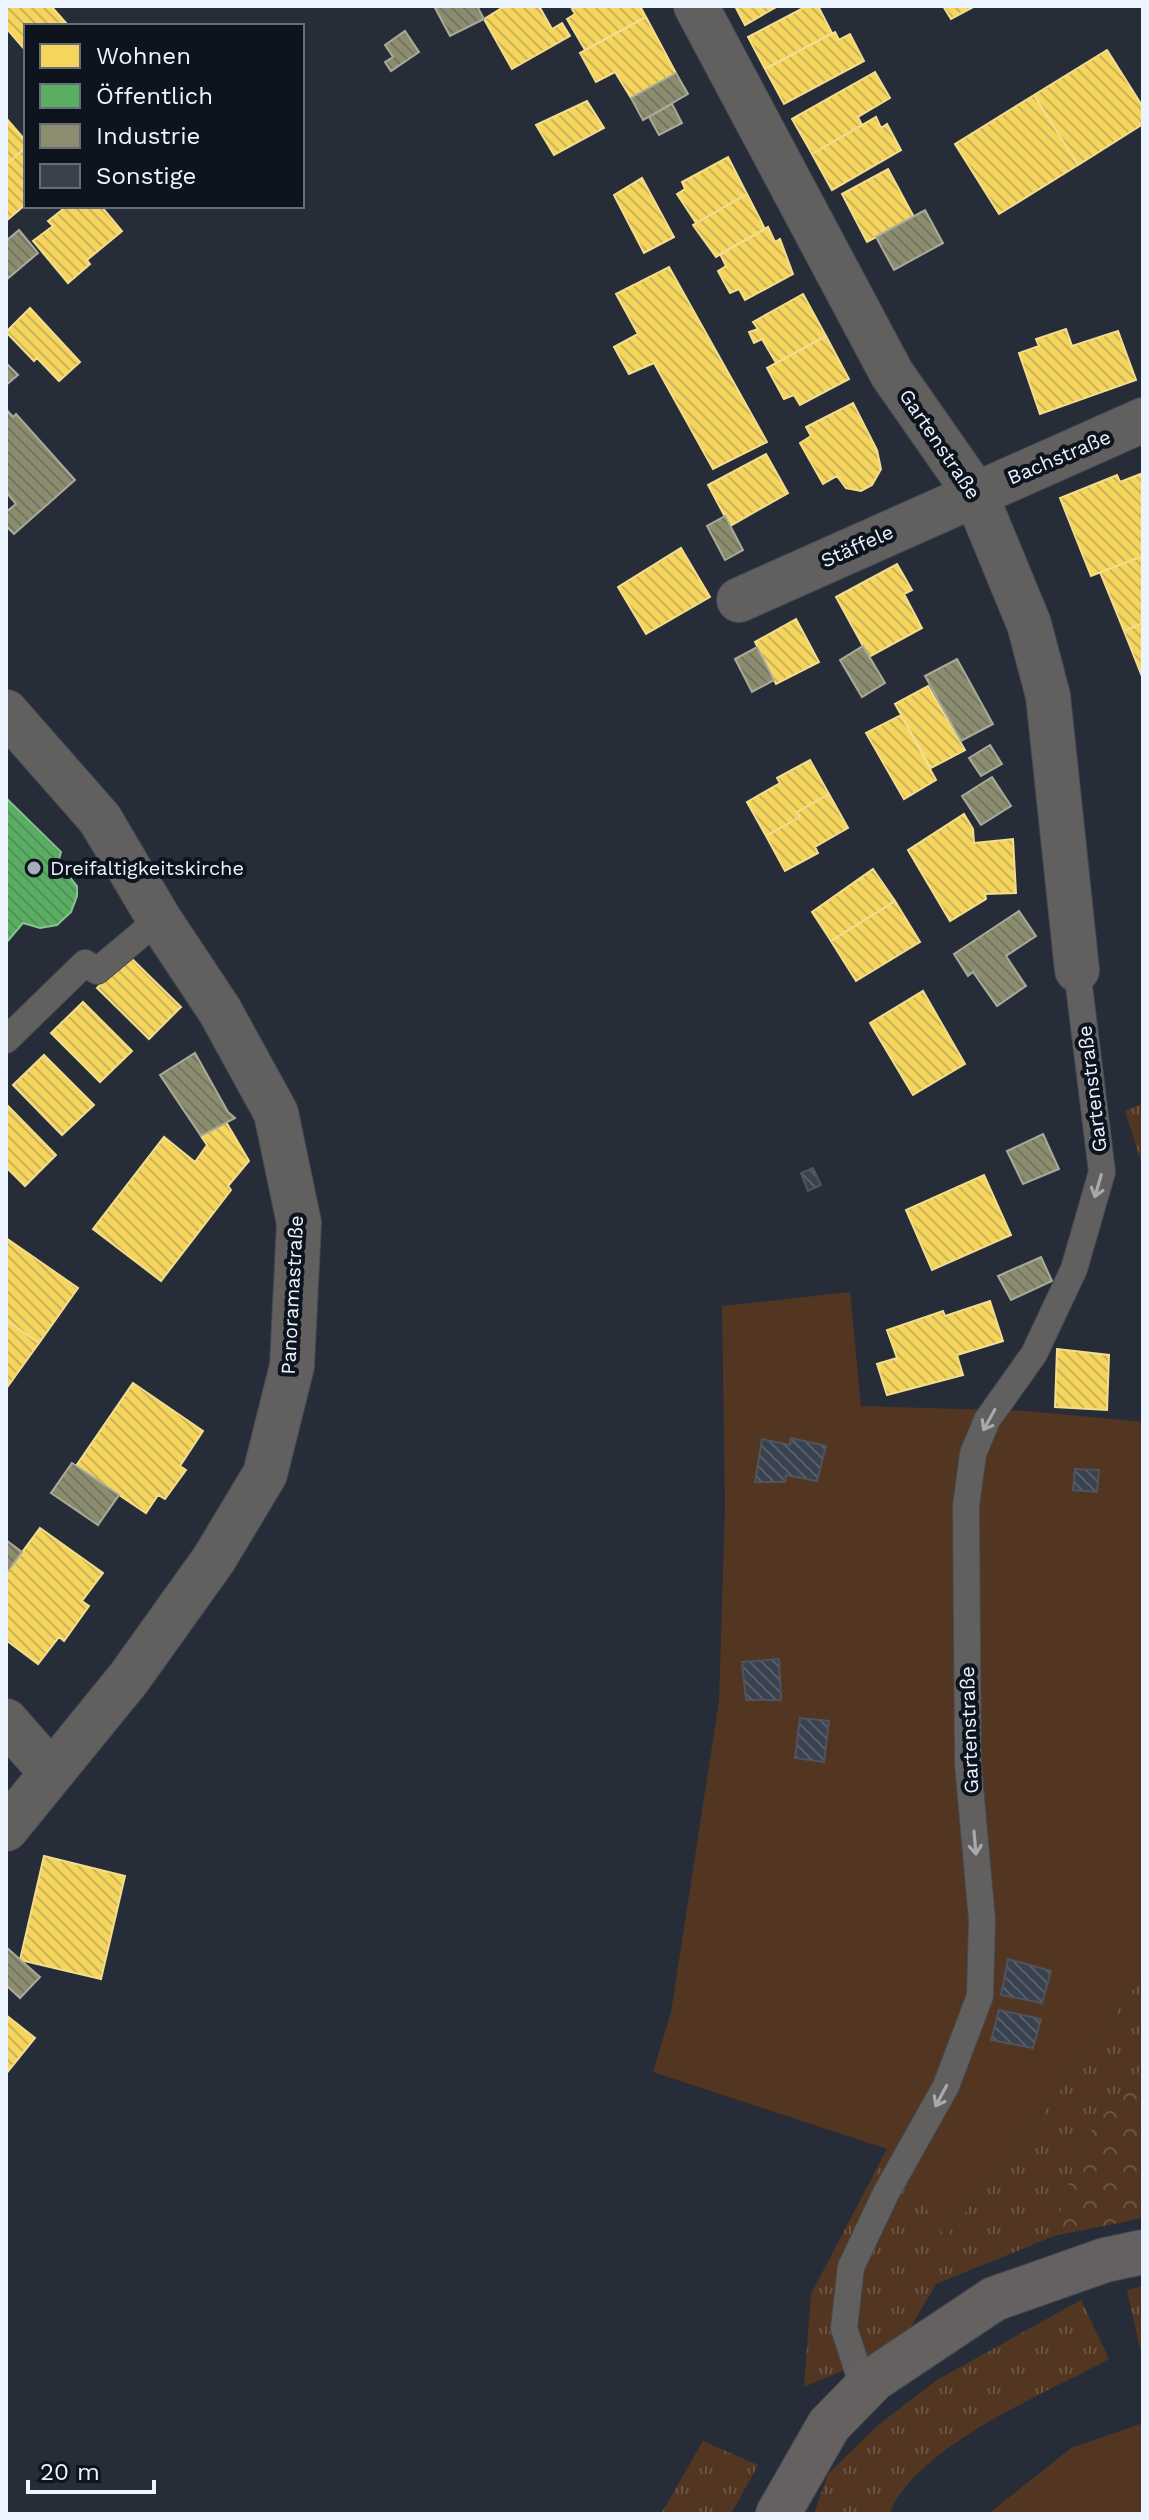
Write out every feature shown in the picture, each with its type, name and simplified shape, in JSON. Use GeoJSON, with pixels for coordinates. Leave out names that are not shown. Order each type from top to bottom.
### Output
{"type":"FeatureCollection","features":[{"type":"Feature","properties":{"kind":"main road"},"geometry":{"type":"LineString","coordinates":[[778,2514],[829,2425],[864,2390],[994,2299],[1105,2260],[1143,2252]]}},
{"type":"Feature","properties":{"kind":"street","name":"Gartenstraße"},"geometry":{"type":"LineString","coordinates":[[696,6],[892,374],[975,493],[1029,624],[1048,696],[1077,970]]}},
{"type":"Feature","properties":{"kind":"street","name":"Bachstraße"},"geometry":{"type":"LineString","coordinates":[[975,493],[1143,420]]}},
{"type":"Feature","properties":{"kind":"street","name":"Stäffele"},"geometry":{"type":"LineString","coordinates":[[739,600],[975,493]]}},
{"type":"Feature","properties":{"kind":"street","name":"Panoramastraße"},"geometry":{"type":"LineString","coordinates":[[6,712],[100,819],[159,919],[220,1011],[276,1113],[299,1223],[292,1366],[265,1474],[229,1535],[129,1678],[50,1771],[6,1829]]}},
{"type":"Feature","properties":{"kind":"street"},"geometry":{"type":"LineString","coordinates":[[6,1721],[50,1771]]}},
{"type":"Feature","properties":{"kind":"lane"},"geometry":{"type":"LineString","coordinates":[[6,1040],[85,963],[97,971],[159,919]]}},
{"type":"Feature","properties":{"kind":"lane","name":"Gartenstraße"},"geometry":{"type":"LineString","coordinates":[[864,2390],[844,2328],[851,2267],[886,2193],[946,2086],[980,1996],[982,1920],[968,1764],[966,1506],[973,1454],[987,1420],[1034,1354],[1074,1269],[1102,1172],[1077,970]]}},
{"type":"Feature","properties":{"kind":"green space"},"geometry":{"type":"Polygon","coordinates":[[[1143,1103],[1143,1167],[1125,1111],[1143,1103]]]}},
{"type":"Feature","properties":{"kind":"green space"},"geometry":{"type":"Polygon","coordinates":[[[850,1292],[861,1406],[1028,1411],[1143,1422],[1143,1975],[1038,2120],[945,2237],[887,2149],[653,2072],[671,2012],[719,1701],[725,1506],[722,1306],[850,1292]]]}},
{"type":"Feature","properties":{"kind":"green space"},"geometry":{"type":"Polygon","coordinates":[[[1143,1975],[1143,2067],[1080,2144],[1054,2236],[936,2284],[899,2347],[804,2387],[811,2294],[887,2149],[946,2236],[1038,2120],[1143,1975]]]}},
{"type":"Feature","properties":{"kind":"green space"},"geometry":{"type":"Polygon","coordinates":[[[1143,2067],[1143,2218],[1054,2236],[1080,2144],[1143,2067]]]}},
{"type":"Feature","properties":{"kind":"green space"},"geometry":{"type":"Polygon","coordinates":[[[1143,2286],[1143,2362],[1127,2290],[1143,2286]]]}},
{"type":"Feature","properties":{"kind":"green space"},"geometry":{"type":"Polygon","coordinates":[[[1081,2300],[1109,2359],[1019,2405],[954,2444],[904,2489],[889,2514],[814,2514],[828,2474],[877,2426],[937,2380],[1081,2300]]]}},
{"type":"Feature","properties":{"kind":"green space"},"geometry":{"type":"Polygon","coordinates":[[[1143,2423],[1143,2514],[988,2514],[1071,2448],[1143,2423]]]}},
{"type":"Feature","properties":{"kind":"green space"},"geometry":{"type":"Polygon","coordinates":[[[703,2441],[758,2465],[731,2514],[661,2514],[703,2441]]]}},
{"type":"Feature","properties":{"kind":"building: Wohnen"},"geometry":{"type":"Polygon","coordinates":[[[6,6],[51,6],[66,23],[24,24],[24,49],[6,28],[6,6]]]}},
{"type":"Feature","properties":{"kind":"building: Wohnen"},"geometry":{"type":"Polygon","coordinates":[[[505,6],[539,6],[552,29],[562,23],[570,36],[512,69],[484,19],[505,6]]]}},
{"type":"Feature","properties":{"kind":"building: Wohnen"},"geometry":{"type":"Polygon","coordinates":[[[577,6],[640,6],[646,17],[585,50],[567,19],[575,14],[572,9],[577,6]]]}},
{"type":"Feature","properties":{"kind":"building: Wohnen"},"geometry":{"type":"Polygon","coordinates":[[[735,6],[778,6],[745,25],[735,6]]]}},
{"type":"Feature","properties":{"kind":"building: Wohnen"},"geometry":{"type":"Polygon","coordinates":[[[807,6],[818,6],[832,33],[765,69],[748,37],[807,6]]]}},
{"type":"Feature","properties":{"kind":"building: Wohnen"},"geometry":{"type":"Polygon","coordinates":[[[943,6],[975,6],[951,19],[943,6]]]}},
{"type":"Feature","properties":{"kind":"building: Wohnen"},"geometry":{"type":"Polygon","coordinates":[[[646,17],[676,73],[631,98],[615,72],[596,82],[580,53],[646,17]]]}},
{"type":"Feature","properties":{"kind":"building: Wohnen"},"geometry":{"type":"Polygon","coordinates":[[[835,32],[839,40],[850,34],[864,61],[784,104],[765,69],[835,32]]]}},
{"type":"Feature","properties":{"kind":"building: Wohnen"},"geometry":{"type":"Polygon","coordinates":[[[1107,50],[1143,107],[1143,124],[1078,165],[1034,95],[1107,50]]]}},
{"type":"Feature","properties":{"kind":"building: Wohnen"},"geometry":{"type":"Polygon","coordinates":[[[875,72],[890,98],[858,117],[862,125],[812,154],[792,119],[875,72]]]}},
{"type":"Feature","properties":{"kind":"building: Wohnen"},"geometry":{"type":"Polygon","coordinates":[[[1034,95],[1078,165],[999,214],[955,144],[1034,95]]]}},
{"type":"Feature","properties":{"kind":"building: Wohnen"},"geometry":{"type":"Polygon","coordinates":[[[587,101],[604,128],[554,155],[536,125],[587,101]]]}},
{"type":"Feature","properties":{"kind":"building: Wohnen"},"geometry":{"type":"Polygon","coordinates":[[[876,117],[881,128],[887,124],[901,150],[832,190],[812,154],[876,117]]]}},
{"type":"Feature","properties":{"kind":"building: Wohnen"},"geometry":{"type":"Polygon","coordinates":[[[6,118],[24,139],[24,149],[6,165],[6,118]]]}},
{"type":"Feature","properties":{"kind":"building: Wohnen"},"geometry":{"type":"Polygon","coordinates":[[[24,149],[24,206],[6,221],[6,165],[24,149]]]}},
{"type":"Feature","properties":{"kind":"building: Wohnen"},"geometry":{"type":"Polygon","coordinates":[[[728,157],[747,194],[696,223],[677,194],[685,189],[682,182],[728,157]]]}},
{"type":"Feature","properties":{"kind":"building: Wohnen"},"geometry":{"type":"Polygon","coordinates":[[[888,169],[914,217],[867,242],[842,194],[888,169]]]}},
{"type":"Feature","properties":{"kind":"building: Wohnen"},"geometry":{"type":"Polygon","coordinates":[[[642,178],[674,237],[644,253],[614,195],[642,178]]]}},
{"type":"Feature","properties":{"kind":"building: Wohnen"},"geometry":{"type":"Polygon","coordinates":[[[747,194],[765,229],[716,257],[693,225],[747,194]]]}},
{"type":"Feature","properties":{"kind":"building: Wohnen"},"geometry":{"type":"Polygon","coordinates":[[[64,208],[103,208],[122,231],[87,260],[90,264],[68,283],[33,241],[53,226],[48,221],[64,208]]]}},
{"type":"Feature","properties":{"kind":"building: Wohnen"},"geometry":{"type":"Polygon","coordinates":[[[768,227],[775,242],[780,239],[793,274],[745,300],[739,289],[730,293],[718,271],[726,266],[720,254],[768,227]]]}},
{"type":"Feature","properties":{"kind":"building: Wohnen"},"geometry":{"type":"Polygon","coordinates":[[[669,267],[767,442],[713,469],[654,363],[629,374],[614,347],[638,334],[616,294],[669,267]]]}},
{"type":"Feature","properties":{"kind":"building: Wohnen"},"geometry":{"type":"Polygon","coordinates":[[[803,294],[826,336],[776,363],[762,339],[754,343],[749,332],[758,329],[753,322],[803,294]]]}},
{"type":"Feature","properties":{"kind":"building: Wohnen"},"geometry":{"type":"Polygon","coordinates":[[[30,308],[80,362],[59,381],[6,332],[30,308]]]}},
{"type":"Feature","properties":{"kind":"building: Wohnen"},"geometry":{"type":"Polygon","coordinates":[[[1066,329],[1072,346],[1118,331],[1136,380],[1040,414],[1019,353],[1039,346],[1036,339],[1066,329]]]}},
{"type":"Feature","properties":{"kind":"building: Wohnen"},"geometry":{"type":"Polygon","coordinates":[[[826,336],[849,379],[800,405],[794,395],[784,399],[767,368],[826,336]]]}},
{"type":"Feature","properties":{"kind":"building: Wohnen"},"geometry":{"type":"Polygon","coordinates":[[[853,403],[877,450],[881,469],[872,485],[861,491],[846,488],[837,476],[823,484],[800,443],[811,436],[806,427],[853,403]]]}},
{"type":"Feature","properties":{"kind":"building: Wohnen"},"geometry":{"type":"Polygon","coordinates":[[[766,454],[788,493],[730,526],[708,485],[766,454]]]}},
{"type":"Feature","properties":{"kind":"building: Wohnen"},"geometry":{"type":"Polygon","coordinates":[[[1143,473],[1143,556],[1091,576],[1060,498],[1117,475],[1120,482],[1143,473]]]}},
{"type":"Feature","properties":{"kind":"building: Wohnen"},"geometry":{"type":"Polygon","coordinates":[[[681,548],[710,597],[646,634],[618,587],[681,548]]]}},
{"type":"Feature","properties":{"kind":"building: Wohnen"},"geometry":{"type":"Polygon","coordinates":[[[1143,556],[1143,623],[1124,631],[1100,572],[1143,556]]]}},
{"type":"Feature","properties":{"kind":"building: Wohnen"},"geometry":{"type":"Polygon","coordinates":[[[897,564],[912,590],[904,594],[922,628],[869,657],[836,597],[897,564]]]}},
{"type":"Feature","properties":{"kind":"building: Wohnen"},"geometry":{"type":"Polygon","coordinates":[[[796,619],[819,662],[776,684],[755,642],[796,619]]]}},
{"type":"Feature","properties":{"kind":"building: Wohnen"},"geometry":{"type":"Polygon","coordinates":[[[1143,623],[1143,679],[1124,631],[1143,623]]]}},
{"type":"Feature","properties":{"kind":"building: Wohnen"},"geometry":{"type":"Polygon","coordinates":[[[928,686],[965,750],[931,768],[895,704],[928,686]]]}},
{"type":"Feature","properties":{"kind":"building: Wohnen"},"geometry":{"type":"Polygon","coordinates":[[[901,715],[936,780],[904,799],[866,733],[901,715]]]}},
{"type":"Feature","properties":{"kind":"building: Wohnen"},"geometry":{"type":"Polygon","coordinates":[[[810,760],[829,794],[797,812],[800,817],[766,836],[747,802],[780,783],[777,778],[810,760]]]}},
{"type":"Feature","properties":{"kind":"building: Wohnen"},"geometry":{"type":"Polygon","coordinates":[[[829,794],[848,828],[815,847],[818,853],[785,871],[766,836],[800,817],[797,812],[829,794]]]}},
{"type":"Feature","properties":{"kind":"building: Wohnen"},"geometry":{"type":"Polygon","coordinates":[[[964,814],[973,829],[974,843],[1013,839],[1016,893],[985,894],[986,899],[950,921],[908,850],[964,814]]]}},
{"type":"Feature","properties":{"kind":"building: Wohnen"},"geometry":{"type":"Polygon","coordinates":[[[873,869],[895,901],[831,941],[812,912],[873,869]]]}},
{"type":"Feature","properties":{"kind":"building: Wohnen"},"geometry":{"type":"Polygon","coordinates":[[[895,901],[920,942],[856,981],[831,941],[895,901]]]}},
{"type":"Feature","properties":{"kind":"building: Wohnen"},"geometry":{"type":"Polygon","coordinates":[[[129,956],[181,1007],[149,1039],[97,988],[129,956]]]}},
{"type":"Feature","properties":{"kind":"building: Wohnen"},"geometry":{"type":"Polygon","coordinates":[[[923,991],[965,1064],[913,1095],[870,1023],[923,991]]]}},
{"type":"Feature","properties":{"kind":"building: Wohnen"},"geometry":{"type":"Polygon","coordinates":[[[83,1002],[132,1051],[100,1082],[51,1033],[83,1002]]]}},
{"type":"Feature","properties":{"kind":"building: Wohnen"},"geometry":{"type":"Polygon","coordinates":[[[44,1055],[94,1105],[62,1135],[13,1085],[44,1055]]]}},
{"type":"Feature","properties":{"kind":"building: Wohnen"},"geometry":{"type":"Polygon","coordinates":[[[6,1104],[56,1155],[25,1186],[6,1167],[6,1104]]]}},
{"type":"Feature","properties":{"kind":"building: Wohnen"},"geometry":{"type":"Polygon","coordinates":[[[226,1122],[249,1161],[228,1186],[231,1190],[161,1281],[93,1229],[164,1137],[195,1162],[207,1145],[201,1136],[226,1122]]]}},
{"type":"Feature","properties":{"kind":"building: Wohnen"},"geometry":{"type":"Polygon","coordinates":[[[984,1175],[1011,1235],[932,1270],[906,1210],[984,1175]]]}},
{"type":"Feature","properties":{"kind":"building: Wohnen"},"geometry":{"type":"Polygon","coordinates":[[[6,1238],[78,1288],[39,1343],[6,1320],[6,1238]]]}},
{"type":"Feature","properties":{"kind":"building: Wohnen"},"geometry":{"type":"Polygon","coordinates":[[[990,1301],[1003,1341],[957,1355],[963,1375],[887,1395],[877,1364],[897,1358],[887,1330],[943,1311],[945,1316],[990,1301]]]}},
{"type":"Feature","properties":{"kind":"building: Wohnen"},"geometry":{"type":"Polygon","coordinates":[[[6,1320],[39,1343],[6,1389],[6,1320]]]}},
{"type":"Feature","properties":{"kind":"building: Wohnen"},"geometry":{"type":"Polygon","coordinates":[[[1057,1349],[1109,1355],[1107,1410],[1055,1407],[1057,1349]]]}},
{"type":"Feature","properties":{"kind":"building: Wohnen"},"geometry":{"type":"Polygon","coordinates":[[[133,1383],[203,1431],[180,1466],[186,1470],[165,1499],[158,1495],[146,1513],[76,1466],[133,1383]]]}},
{"type":"Feature","properties":{"kind":"building: Wohnen"},"geometry":{"type":"Polygon","coordinates":[[[40,1528],[103,1573],[82,1601],[89,1606],[64,1641],[59,1637],[38,1664],[6,1640],[6,1574],[40,1528]]]}},
{"type":"Feature","properties":{"kind":"building: Wohnen"},"geometry":{"type":"Polygon","coordinates":[[[44,1856],[125,1876],[101,1979],[20,1960],[44,1856]]]}},
{"type":"Feature","properties":{"kind":"building: Wohnen"},"geometry":{"type":"Polygon","coordinates":[[[6,2015],[35,2038],[6,2074],[6,2015]]]}},
{"type":"Feature","properties":{"kind":"building: Öffentlich","name":"Dreifaltigkeitskirche"},"geometry":{"type":"Polygon","coordinates":[[[6,798],[61,852],[58,863],[77,886],[77,896],[71,912],[57,925],[40,928],[23,923],[6,943],[6,798]]]}},
{"type":"Feature","properties":{"kind":"building: Industrie"},"geometry":{"type":"Polygon","coordinates":[[[434,6],[477,6],[484,19],[450,36],[434,6]]]}},
{"type":"Feature","properties":{"kind":"building: Industrie"},"geometry":{"type":"Polygon","coordinates":[[[405,31],[419,52],[391,71],[385,62],[393,57],[385,45],[405,31]]]}},
{"type":"Feature","properties":{"kind":"building: Industrie"},"geometry":{"type":"Polygon","coordinates":[[[676,73],[688,94],[643,120],[631,98],[676,73]]]}},
{"type":"Feature","properties":{"kind":"building: Industrie"},"geometry":{"type":"Polygon","coordinates":[[[672,104],[682,123],[659,135],[649,117],[672,104]]]}},
{"type":"Feature","properties":{"kind":"building: Industrie"},"geometry":{"type":"Polygon","coordinates":[[[925,210],[943,243],[894,270],[876,237],[925,210]]]}},
{"type":"Feature","properties":{"kind":"building: Industrie"},"geometry":{"type":"Polygon","coordinates":[[[19,230],[38,253],[6,280],[6,241],[19,230]]]}},
{"type":"Feature","properties":{"kind":"building: Industrie"},"geometry":{"type":"Polygon","coordinates":[[[6,363],[18,375],[6,385],[6,363]]]}},
{"type":"Feature","properties":{"kind":"building: Industrie"},"geometry":{"type":"Polygon","coordinates":[[[6,409],[13,417],[16,414],[75,480],[14,534],[6,526],[6,512],[16,504],[6,492],[6,409]]]}},
{"type":"Feature","properties":{"kind":"building: Industrie"},"geometry":{"type":"Polygon","coordinates":[[[725,516],[743,550],[725,560],[707,526],[725,516]]]}},
{"type":"Feature","properties":{"kind":"building: Industrie"},"geometry":{"type":"Polygon","coordinates":[[[863,646],[885,683],[862,697],[840,660],[863,646]]]}},
{"type":"Feature","properties":{"kind":"building: Industrie"},"geometry":{"type":"Polygon","coordinates":[[[757,647],[774,680],[752,692],[735,659],[757,647]]]}},
{"type":"Feature","properties":{"kind":"building: Industrie"},"geometry":{"type":"Polygon","coordinates":[[[957,659],[993,724],[961,741],[925,676],[957,659]]]}},
{"type":"Feature","properties":{"kind":"building: Industrie"},"geometry":{"type":"Polygon","coordinates":[[[990,745],[1002,764],[981,776],[969,758],[990,745]]]}},
{"type":"Feature","properties":{"kind":"building: Industrie"},"geometry":{"type":"Polygon","coordinates":[[[992,777],[1011,806],[981,825],[962,796],[992,777]]]}},
{"type":"Feature","properties":{"kind":"building: Industrie"},"geometry":{"type":"Polygon","coordinates":[[[1019,911],[1036,936],[1006,956],[1026,986],[997,1006],[973,972],[968,976],[954,954],[1019,911]]]}},
{"type":"Feature","properties":{"kind":"building: Industrie"},"geometry":{"type":"Polygon","coordinates":[[[195,1053],[228,1112],[235,1118],[201,1136],[160,1075],[195,1053]]]}},
{"type":"Feature","properties":{"kind":"building: Industrie"},"geometry":{"type":"Polygon","coordinates":[[[1043,1134],[1059,1169],[1023,1184],[1007,1151],[1043,1134]]]}},
{"type":"Feature","properties":{"kind":"building: Industrie"},"geometry":{"type":"Polygon","coordinates":[[[1041,1257],[1052,1281],[1011,1300],[998,1276],[1041,1257]]]}},
{"type":"Feature","properties":{"kind":"building: Industrie"},"geometry":{"type":"Polygon","coordinates":[[[72,1463],[119,1495],[98,1525],[51,1493],[72,1463]]]}},
{"type":"Feature","properties":{"kind":"building: Industrie"},"geometry":{"type":"Polygon","coordinates":[[[6,1540],[22,1552],[6,1574],[6,1540]]]}},
{"type":"Feature","properties":{"kind":"building: Industrie"},"geometry":{"type":"Polygon","coordinates":[[[6,1947],[40,1977],[20,1998],[6,1985],[6,1947]]]}},
{"type":"Feature","properties":{"kind":"building: Sonstige"},"geometry":{"type":"Polygon","coordinates":[[[813,1168],[821,1185],[808,1191],[801,1173],[813,1168]]]}},
{"type":"Feature","properties":{"kind":"building: Sonstige"},"geometry":{"type":"Polygon","coordinates":[[[791,1438],[826,1446],[817,1481],[786,1475],[785,1482],[755,1482],[762,1439],[790,1445],[791,1438]]]}},
{"type":"Feature","properties":{"kind":"building: Sonstige"},"geometry":{"type":"Polygon","coordinates":[[[1075,1469],[1099,1470],[1097,1492],[1073,1490],[1075,1469]]]}},
{"type":"Feature","properties":{"kind":"building: Sonstige"},"geometry":{"type":"Polygon","coordinates":[[[779,1659],[781,1700],[746,1700],[742,1662],[779,1659]]]}},
{"type":"Feature","properties":{"kind":"building: Sonstige"},"geometry":{"type":"Polygon","coordinates":[[[800,1718],[829,1721],[824,1762],[795,1758],[800,1718]]]}},
{"type":"Feature","properties":{"kind":"building: Sonstige"},"geometry":{"type":"Polygon","coordinates":[[[1008,1959],[1051,1971],[1042,2003],[1001,1995],[1008,1959]]]}},
{"type":"Feature","properties":{"kind":"building: Sonstige"},"geometry":{"type":"Polygon","coordinates":[[[999,2010],[1041,2019],[1033,2048],[991,2040],[999,2010]]]}},
{"type":"Feature","properties":{"kind":"place","name":"Dreifaltigkeitskirche"},"geometry":{"type":"Point","coordinates":[34,868]}}]}
